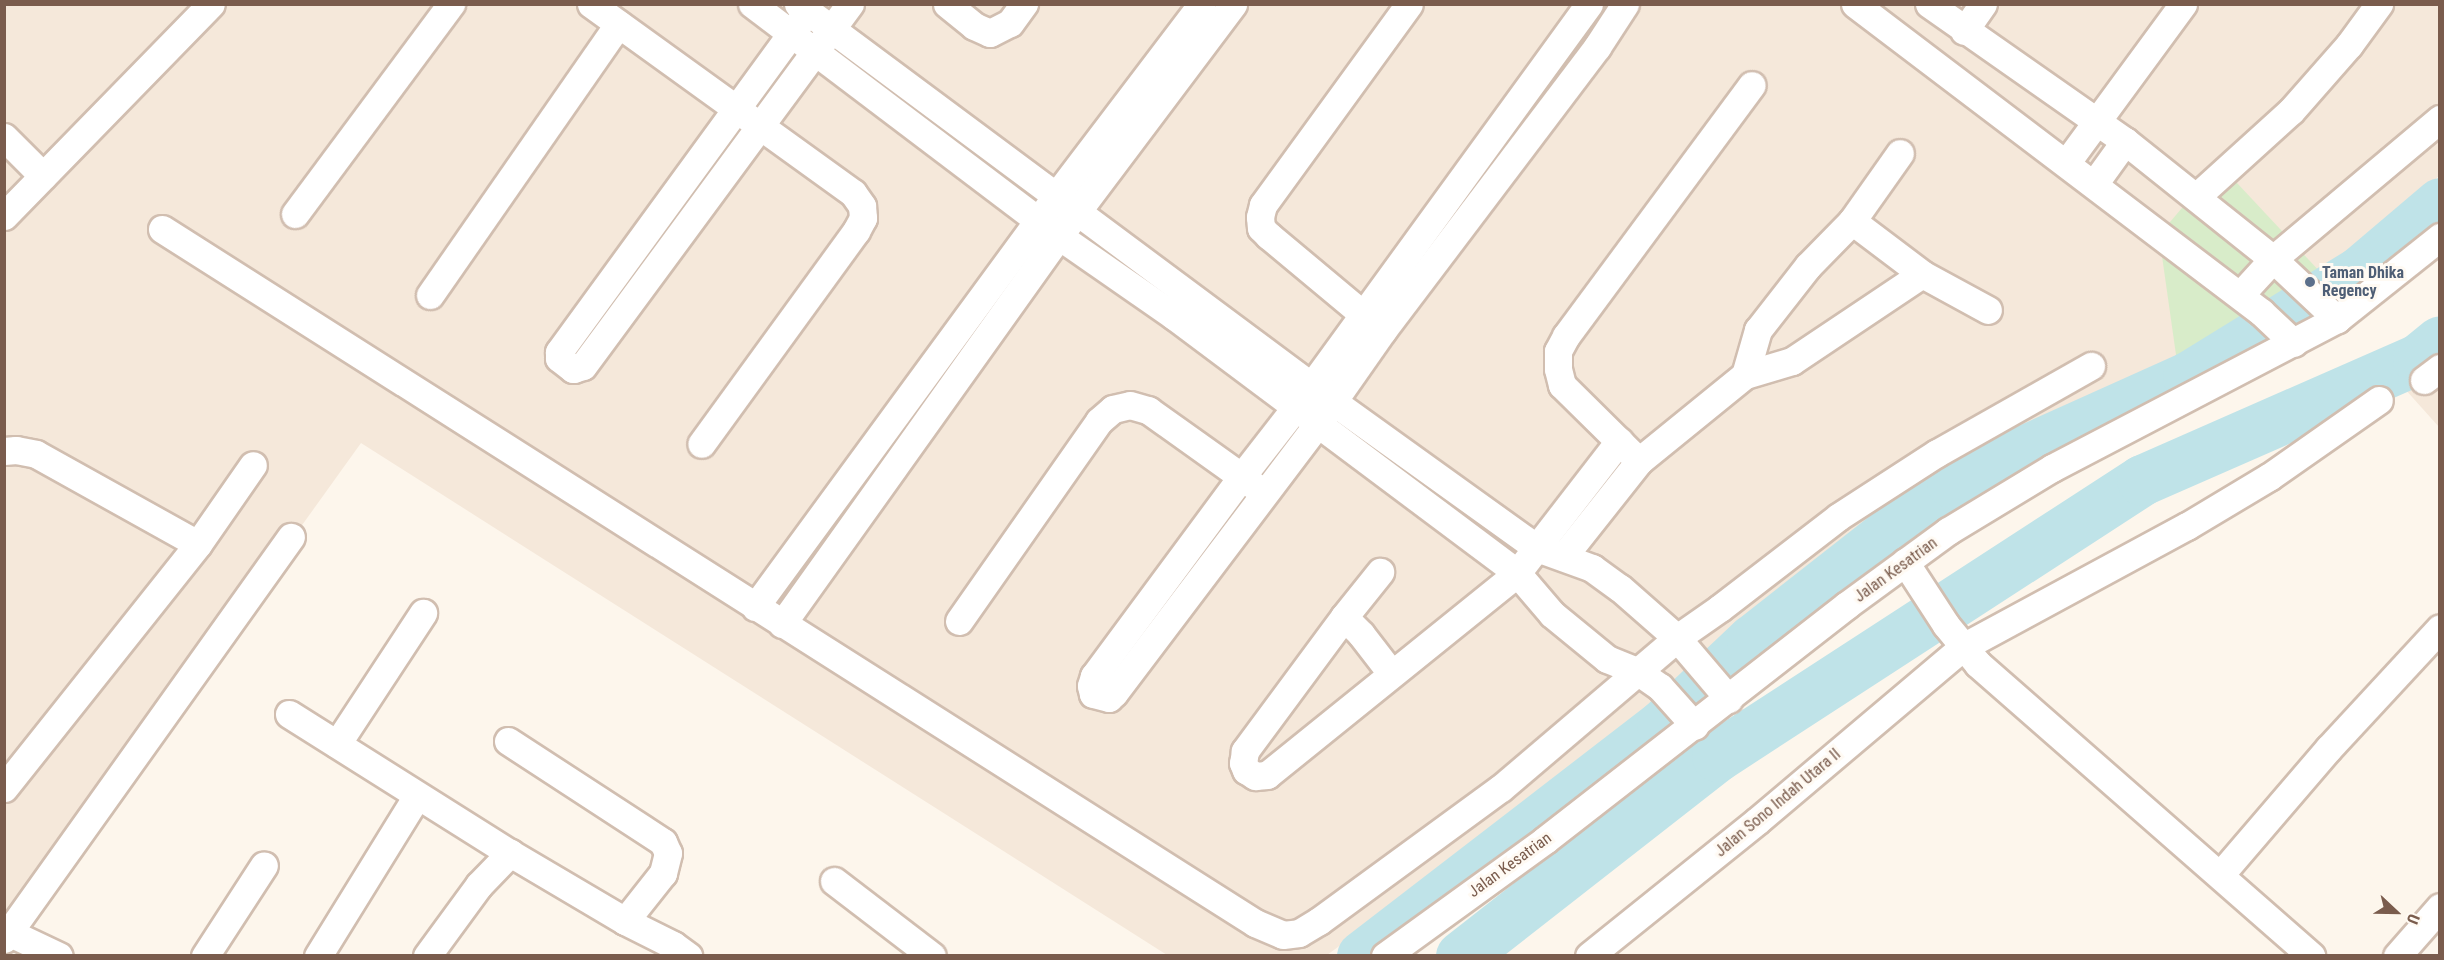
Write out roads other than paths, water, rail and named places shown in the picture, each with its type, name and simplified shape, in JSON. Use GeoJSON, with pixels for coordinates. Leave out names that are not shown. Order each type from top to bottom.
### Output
{"type":"FeatureCollection","features":[{"type":"Feature","properties":{"kind":"street"},"geometry":{"type":"LineString","coordinates":[[4,216],[211,4]]}},
{"type":"Feature","properties":{"kind":"street"},"geometry":{"type":"LineString","coordinates":[[295,214],[451,4]]}},
{"type":"Feature","properties":{"kind":"street"},"geometry":{"type":"LineString","coordinates":[[591,4],[853,194],[862,206],[863,218],[856,231],[701,444]]}},
{"type":"Feature","properties":{"kind":"street"},"geometry":{"type":"LineString","coordinates":[[752,4],[814,53],[1050,228],[1174,316],[1517,573],[1552,614],[1607,659],[1637,671],[1660,687],[1692,722]]}},
{"type":"Feature","properties":{"kind":"street"},"geometry":{"type":"LineString","coordinates":[[850,4],[831,27],[583,366],[573,369],[565,363],[559,358],[559,352],[792,36],[805,6],[831,27],[1077,212],[1310,385],[1537,548],[1563,556],[1601,574],[1677,638],[1725,694]]}},
{"type":"Feature","properties":{"kind":"street"},"geometry":{"type":"LineString","coordinates":[[947,4],[974,26],[990,33],[1010,23],[1024,4]]}},
{"type":"Feature","properties":{"kind":"street"},"geometry":{"type":"LineString","coordinates":[[1050,228],[1056,195],[1202,4]]}},
{"type":"Feature","properties":{"kind":"street"},"geometry":{"type":"LineString","coordinates":[[755,607],[921,405],[1050,228],[1077,212],[1233,4]]}},
{"type":"Feature","properties":{"kind":"street"},"geometry":{"type":"LineString","coordinates":[[1373,322],[1269,236],[1261,228],[1260,218],[1263,205],[1408,4]]}},
{"type":"Feature","properties":{"kind":"street"},"geometry":{"type":"LineString","coordinates":[[1589,4],[1509,116],[1373,322],[1334,401],[1114,693],[1109,698],[1093,694],[1090,686],[1094,676],[1310,385],[1373,322],[1533,133],[1597,47],[1625,4]]}},
{"type":"Feature","properties":{"kind":"street"},"geometry":{"type":"LineString","coordinates":[[1855,4],[2067,162],[2240,295],[2290,338]]}},
{"type":"Feature","properties":{"kind":"street"},"geometry":{"type":"LineString","coordinates":[[1929,4],[1964,31],[2125,141],[2273,259],[2331,312]]}},
{"type":"Feature","properties":{"kind":"street"},"geometry":{"type":"LineString","coordinates":[[1964,31],[1983,4]]}},
{"type":"Feature","properties":{"kind":"street"},"geometry":{"type":"LineString","coordinates":[[2067,162],[2184,4]]}},
{"type":"Feature","properties":{"kind":"street"},"geometry":{"type":"LineString","coordinates":[[2196,197],[2291,111],[2349,45],[2379,4]]}},
{"type":"Feature","properties":{"kind":"street"},"geometry":{"type":"LineString","coordinates":[[430,295],[618,24]]}},
{"type":"Feature","properties":{"kind":"street"},"geometry":{"type":"LineString","coordinates":[[1639,461],[1562,385],[1558,369],[1558,351],[1566,336],[1752,85]]}},
{"type":"Feature","properties":{"kind":"street"},"geometry":{"type":"LineString","coordinates":[[1509,116],[1533,133]]}},
{"type":"Feature","properties":{"kind":"street"},"geometry":{"type":"LineString","coordinates":[[2240,295],[2273,259],[2439,119]]}},
{"type":"Feature","properties":{"kind":"street"},"geometry":{"type":"LineString","coordinates":[[4,137],[43,176]]}},
{"type":"Feature","properties":{"kind":"street"},"geometry":{"type":"LineString","coordinates":[[2094,184],[2125,141]]}},
{"type":"Feature","properties":{"kind":"street"},"geometry":{"type":"LineString","coordinates":[[1745,375],[1758,330],[1808,266],[1852,221],[1900,153]]}},
{"type":"Feature","properties":{"kind":"street"},"geometry":{"type":"LineString","coordinates":[[1852,221],[1922,274],[1988,310]]}},
{"type":"Feature","properties":{"kind":"street"},"geometry":{"type":"LineString","coordinates":[[162,229],[1245,917],[1268,931],[1283,935],[1299,933],[1319,921],[1501,788],[1677,638],[1720,608],[1838,517],[1937,453],[2091,366]]}},
{"type":"Feature","properties":{"kind":"street","name":"Jalan Kesatrian"},"geometry":{"type":"LineString","coordinates":[[1385,956],[1545,840],[1725,694],[1911,571],[1988,505],[2290,338],[2439,237]]}},
{"type":"Feature","properties":{"kind":"street"},"geometry":{"type":"LineString","coordinates":[[1563,556],[1639,461],[1745,375],[1792,361],[1922,274]]}},
{"type":"Feature","properties":{"kind":"street"},"geometry":{"type":"LineString","coordinates":[[614,277],[635,295]]}},
{"type":"Feature","properties":{"kind":"street","name":"Jalan Sono Indah Utara II"},"geometry":{"type":"LineString","coordinates":[[1588,956],[1757,821],[1963,647],[2187,526],[2248,489],[2379,400]]}},
{"type":"Feature","properties":{"kind":"street"},"geometry":{"type":"LineString","coordinates":[[782,624],[921,405]]}},
{"type":"Feature","properties":{"kind":"street"},"geometry":{"type":"LineString","coordinates":[[959,621],[1099,421],[1113,409],[1130,405],[1148,410],[1265,494]]}},
{"type":"Feature","properties":{"kind":"street"},"geometry":{"type":"LineString","coordinates":[[1380,573],[1344,617],[1245,751],[1243,764],[1246,770],[1255,776],[1267,775],[1517,573],[1619,441]]}},
{"type":"Feature","properties":{"kind":"street"},"geometry":{"type":"LineString","coordinates":[[4,451],[16,450],[36,454],[198,543]]}},
{"type":"Feature","properties":{"kind":"street"},"geometry":{"type":"LineString","coordinates":[[4,788],[198,543],[253,465]]}},
{"type":"Feature","properties":{"kind":"street"},"geometry":{"type":"LineString","coordinates":[[59,956],[6,936],[291,537]]}},
{"type":"Feature","properties":{"kind":"street"},"geometry":{"type":"LineString","coordinates":[[1911,571],[1946,625],[1978,664],[2311,956]]}},
{"type":"Feature","properties":{"kind":"street"},"geometry":{"type":"LineString","coordinates":[[337,744],[423,613]]}},
{"type":"Feature","properties":{"kind":"street"},"geometry":{"type":"LineString","coordinates":[[1344,617],[1361,634],[1391,673]]}},
{"type":"Feature","properties":{"kind":"street"},"geometry":{"type":"LineString","coordinates":[[2220,875],[2329,748],[2439,628]]}},
{"type":"Feature","properties":{"kind":"street"},"geometry":{"type":"LineString","coordinates":[[289,714],[510,853],[625,921],[673,945],[688,956]]}},
{"type":"Feature","properties":{"kind":"street"},"geometry":{"type":"LineString","coordinates":[[508,741],[663,842],[668,853],[663,873],[625,921]]}},
{"type":"Feature","properties":{"kind":"street"},"geometry":{"type":"LineString","coordinates":[[318,956],[417,796]]}},
{"type":"Feature","properties":{"kind":"street"},"geometry":{"type":"LineString","coordinates":[[427,956],[478,885],[510,853]]}},
{"type":"Feature","properties":{"kind":"street"},"geometry":{"type":"LineString","coordinates":[[205,956],[264,866]]}},
{"type":"Feature","properties":{"kind":"street"},"geometry":{"type":"LineString","coordinates":[[834,881],[932,956]]}},
{"type":"Feature","properties":{"kind":"street"},"geometry":{"type":"LineString","coordinates":[[2397,956],[2439,907]]}},
{"type":"Feature","properties":{"kind":"waterway"},"geometry":{"type":"LineString","coordinates":[[1362,956],[1662,725],[1752,640],[1952,483],[2188,377],[2359,272],[2440,203]]}},
{"type":"Feature","properties":{"kind":"waterway"},"geometry":{"type":"LineString","coordinates":[[1461,956],[1717,756],[2142,480],[2418,359],[2440,341]]}},
{"type":"Feature","properties":{"kind":"place","name":"Taman Dhika Regency"},"geometry":{"type":"Point","coordinates":[2310,282]}}]}
